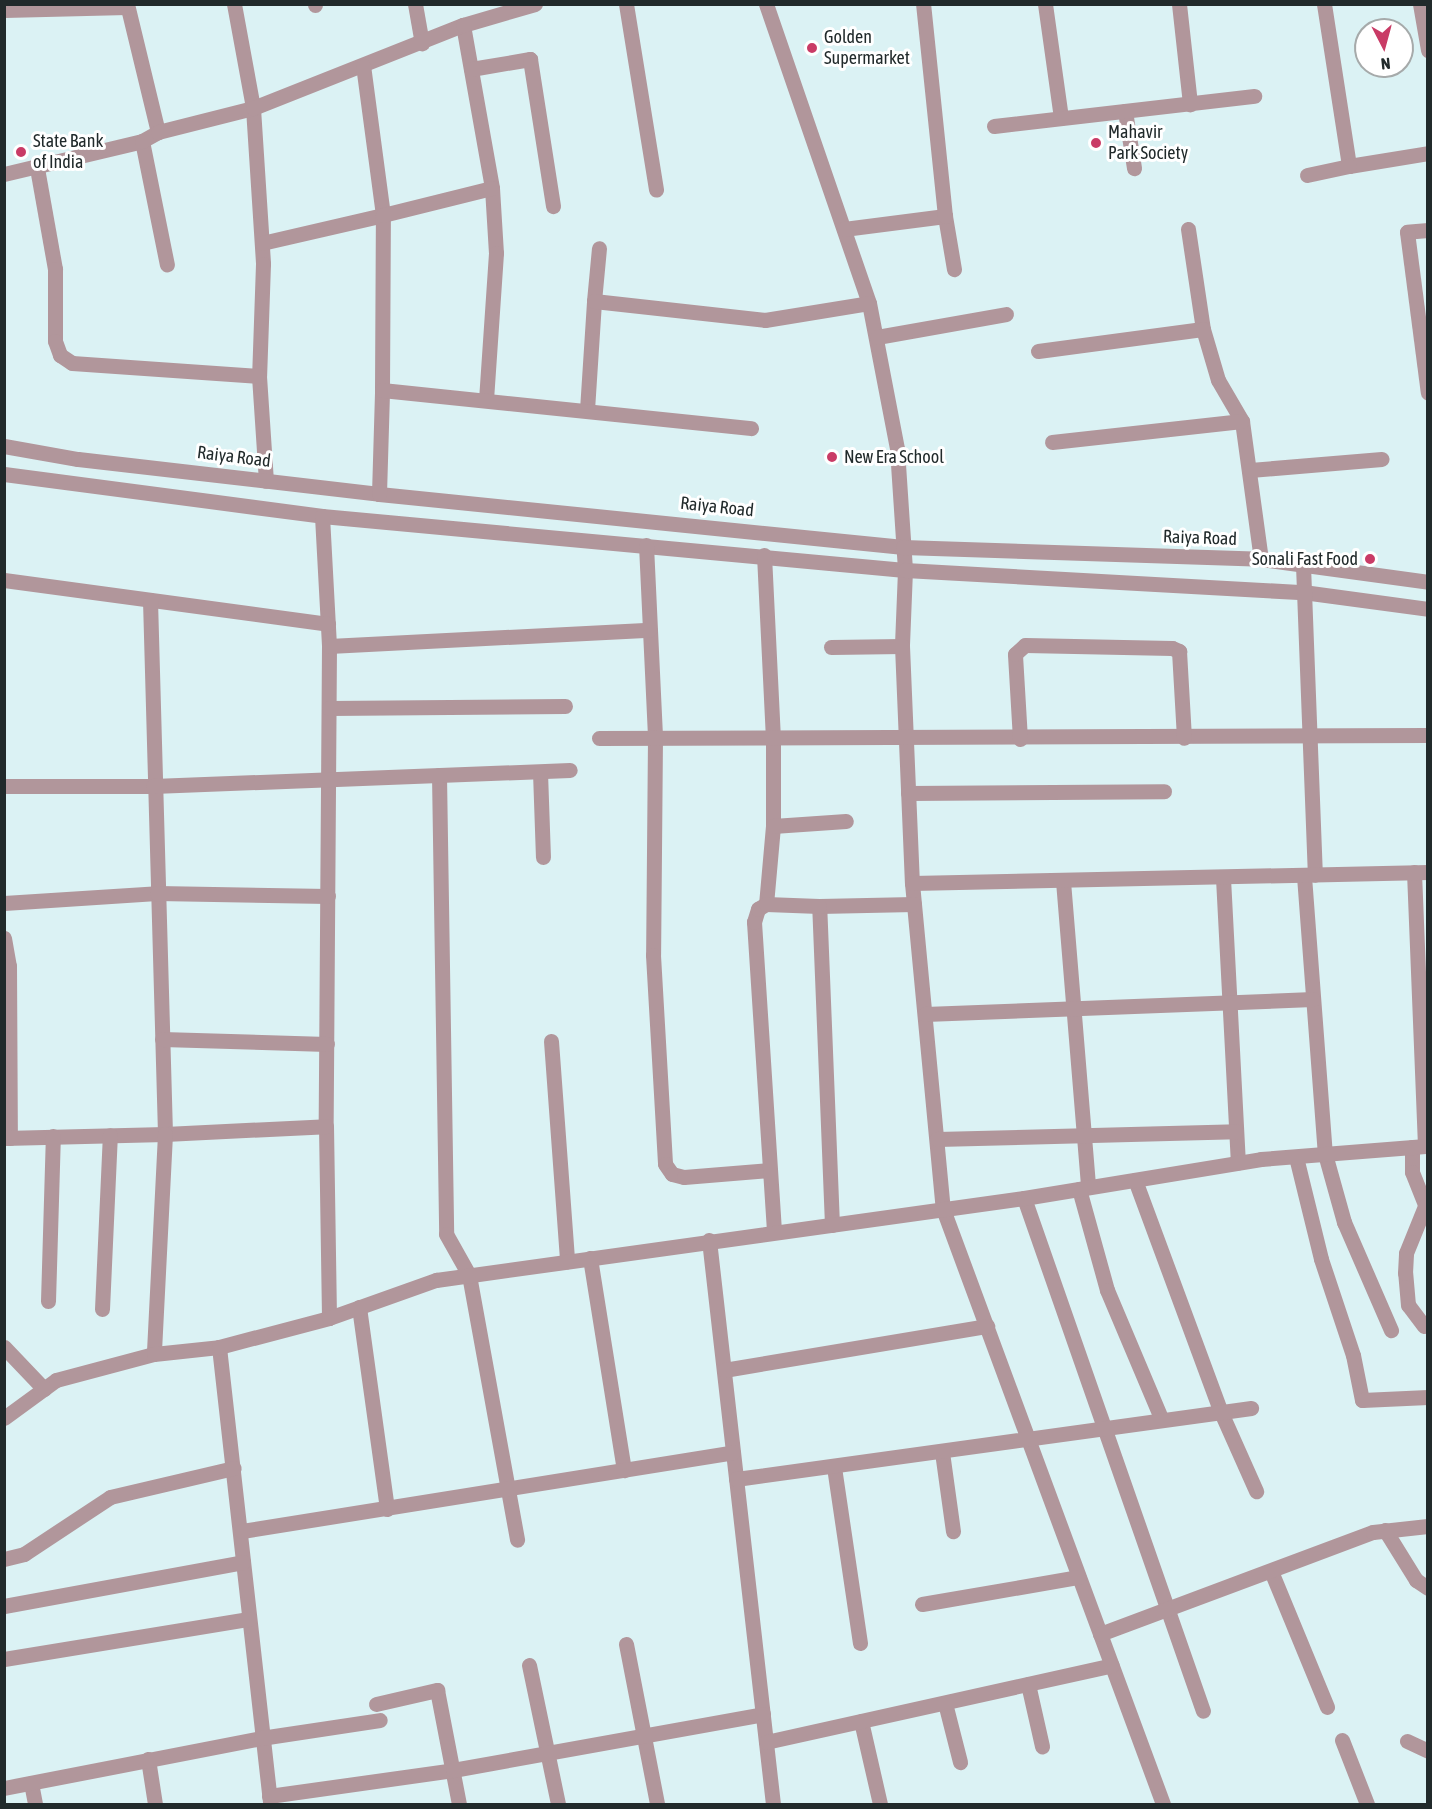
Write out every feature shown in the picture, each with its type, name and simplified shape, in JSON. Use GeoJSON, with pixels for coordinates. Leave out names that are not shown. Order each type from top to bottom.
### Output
{"type":"FeatureCollection","features":[{"type":"Feature","properties":{"kind":"street"},"geometry":{"type":"LineString","coordinates":[[234,4],[253,108],[262,243],[259,376],[266,481]]}},
{"type":"Feature","properties":{"kind":"street"},"geometry":{"type":"LineString","coordinates":[[415,4],[423,42]]}},
{"type":"Feature","properties":{"kind":"street"},"geometry":{"type":"LineString","coordinates":[[4,174],[37,168],[142,141],[158,132],[253,108],[463,25],[535,4]]}},
{"type":"Feature","properties":{"kind":"street"},"geometry":{"type":"LineString","coordinates":[[626,4],[656,190]]}},
{"type":"Feature","properties":{"kind":"street"},"geometry":{"type":"LineString","coordinates":[[766,4],[869,303],[897,449],[905,570],[902,646],[912,883],[944,1209],[1163,1804]]}},
{"type":"Feature","properties":{"kind":"street"},"geometry":{"type":"LineString","coordinates":[[923,4],[945,216],[954,269]]}},
{"type":"Feature","properties":{"kind":"street"},"geometry":{"type":"LineString","coordinates":[[1045,4],[1061,118]]}},
{"type":"Feature","properties":{"kind":"street"},"geometry":{"type":"LineString","coordinates":[[1179,4],[1190,104]]}},
{"type":"Feature","properties":{"kind":"street"},"geometry":{"type":"LineString","coordinates":[[1324,4],[1349,166]]}},
{"type":"Feature","properties":{"kind":"street"},"geometry":{"type":"LineString","coordinates":[[1420,4],[1428,50]]}},
{"type":"Feature","properties":{"kind":"street"},"geometry":{"type":"LineString","coordinates":[[4,10],[127,6],[158,132]]}},
{"type":"Feature","properties":{"kind":"street"},"geometry":{"type":"LineString","coordinates":[[463,25],[492,188],[496,253],[486,399]]}},
{"type":"Feature","properties":{"kind":"street"},"geometry":{"type":"LineString","coordinates":[[471,69],[530,59],[553,206]]}},
{"type":"Feature","properties":{"kind":"street"},"geometry":{"type":"LineString","coordinates":[[363,66],[383,215],[379,494]]}},
{"type":"Feature","properties":{"kind":"street"},"geometry":{"type":"LineString","coordinates":[[994,126],[1254,96]]}},
{"type":"Feature","properties":{"kind":"street"},"geometry":{"type":"LineString","coordinates":[[1125,111],[1134,168]]}},
{"type":"Feature","properties":{"kind":"street"},"geometry":{"type":"LineString","coordinates":[[142,141],[167,265]]}},
{"type":"Feature","properties":{"kind":"street"},"geometry":{"type":"LineString","coordinates":[[1307,175],[1428,153]]}},
{"type":"Feature","properties":{"kind":"street"},"geometry":{"type":"LineString","coordinates":[[37,168],[55,269],[55,341],[60,355],[72,363],[259,376]]}},
{"type":"Feature","properties":{"kind":"street"},"geometry":{"type":"LineString","coordinates":[[262,243],[492,188]]}},
{"type":"Feature","properties":{"kind":"street"},"geometry":{"type":"LineString","coordinates":[[844,229],[945,216]]}},
{"type":"Feature","properties":{"kind":"street"},"geometry":{"type":"LineString","coordinates":[[1188,229],[1203,329],[1218,380],[1242,421],[1261,559]]}},
{"type":"Feature","properties":{"kind":"street"},"geometry":{"type":"LineString","coordinates":[[1428,230],[1407,232],[1428,393]]}},
{"type":"Feature","properties":{"kind":"street"},"geometry":{"type":"LineString","coordinates":[[587,410],[599,248]]}},
{"type":"Feature","properties":{"kind":"street"},"geometry":{"type":"LineString","coordinates":[[594,301],[765,320],[869,303]]}},
{"type":"Feature","properties":{"kind":"street"},"geometry":{"type":"LineString","coordinates":[[877,337],[1006,314]]}},
{"type":"Feature","properties":{"kind":"street"},"geometry":{"type":"LineString","coordinates":[[1038,351],[1203,329]]}},
{"type":"Feature","properties":{"kind":"street"},"geometry":{"type":"LineString","coordinates":[[382,390],[751,428]]}},
{"type":"Feature","properties":{"kind":"street"},"geometry":{"type":"LineString","coordinates":[[1052,442],[1242,421]]}},
{"type":"Feature","properties":{"kind":"street","name":"Raiya Road"},"geometry":{"type":"LineString","coordinates":[[4,446],[78,459],[379,494],[903,547],[1261,559],[1428,582]]}},
{"type":"Feature","properties":{"kind":"street"},"geometry":{"type":"LineString","coordinates":[[1250,470],[1382,459]]}},
{"type":"Feature","properties":{"kind":"street"},"geometry":{"type":"LineString","coordinates":[[4,474],[322,516],[764,555],[905,570],[1303,592],[1428,609]]}},
{"type":"Feature","properties":{"kind":"street"},"geometry":{"type":"LineString","coordinates":[[322,516],[329,646],[330,777],[326,1126],[329,1318]]}},
{"type":"Feature","properties":{"kind":"street"},"geometry":{"type":"LineString","coordinates":[[646,545],[655,737],[652,956],[665,1164],[672,1174],[684,1177],[770,1170]]}},
{"type":"Feature","properties":{"kind":"street"},"geometry":{"type":"LineString","coordinates":[[764,555],[773,738],[773,826],[766,904]]}},
{"type":"Feature","properties":{"kind":"street"},"geometry":{"type":"LineString","coordinates":[[1303,565],[1309,736],[1309,875],[1313,999],[1325,1154],[1344,1222],[1392,1330]]}},
{"type":"Feature","properties":{"kind":"street"},"geometry":{"type":"LineString","coordinates":[[4,580],[328,624]]}},
{"type":"Feature","properties":{"kind":"street"},"geometry":{"type":"LineString","coordinates":[[150,600],[153,786],[165,1134],[154,1354]]}},
{"type":"Feature","properties":{"kind":"street"},"geometry":{"type":"LineString","coordinates":[[329,646],[650,630]]}},
{"type":"Feature","properties":{"kind":"street"},"geometry":{"type":"LineString","coordinates":[[1020,739],[1015,654],[1025,645],[1172,648],[1179,651],[1184,738]]}},
{"type":"Feature","properties":{"kind":"street"},"geometry":{"type":"LineString","coordinates":[[831,647],[902,646]]}},
{"type":"Feature","properties":{"kind":"street"},"geometry":{"type":"LineString","coordinates":[[329,708],[565,706]]}},
{"type":"Feature","properties":{"kind":"street"},"geometry":{"type":"LineString","coordinates":[[599,738],[1020,739],[1428,735]]}},
{"type":"Feature","properties":{"kind":"street"},"geometry":{"type":"LineString","coordinates":[[4,786],[153,786],[330,777],[570,770]]}},
{"type":"Feature","properties":{"kind":"street"},"geometry":{"type":"LineString","coordinates":[[540,772],[543,856]]}},
{"type":"Feature","properties":{"kind":"street"},"geometry":{"type":"LineString","coordinates":[[439,775],[446,1234],[469,1275],[517,1540]]}},
{"type":"Feature","properties":{"kind":"street"},"geometry":{"type":"LineString","coordinates":[[908,793],[1164,791]]}},
{"type":"Feature","properties":{"kind":"street"},"geometry":{"type":"LineString","coordinates":[[773,826],[846,822]]}},
{"type":"Feature","properties":{"kind":"street"},"geometry":{"type":"LineString","coordinates":[[912,883],[1421,872],[1421,1147],[1412,1173],[1426,1209],[1406,1253],[1405,1273],[1408,1305],[1424,1326]]}},
{"type":"Feature","properties":{"kind":"street"},"geometry":{"type":"LineString","coordinates":[[1223,878],[1232,1002],[1238,1163]]}},
{"type":"Feature","properties":{"kind":"street"},"geometry":{"type":"LineString","coordinates":[[1062,881],[1084,1188],[1107,1290],[1161,1418]]}},
{"type":"Feature","properties":{"kind":"street"},"geometry":{"type":"LineString","coordinates":[[4,903],[157,893],[328,896]]}},
{"type":"Feature","properties":{"kind":"street"},"geometry":{"type":"LineString","coordinates":[[774,1231],[754,922],[758,909],[766,904],[819,906],[914,904]]}},
{"type":"Feature","properties":{"kind":"street"},"geometry":{"type":"LineString","coordinates":[[819,906],[832,1225]]}},
{"type":"Feature","properties":{"kind":"street"},"geometry":{"type":"LineString","coordinates":[[4,938],[7,1017],[7,1138],[165,1134],[326,1126]]}},
{"type":"Feature","properties":{"kind":"street"},"geometry":{"type":"LineString","coordinates":[[925,1014],[1313,999]]}},
{"type":"Feature","properties":{"kind":"street"},"geometry":{"type":"LineString","coordinates":[[162,1039],[327,1044]]}},
{"type":"Feature","properties":{"kind":"street"},"geometry":{"type":"LineString","coordinates":[[551,1041],[567,1261]]}},
{"type":"Feature","properties":{"kind":"street"},"geometry":{"type":"LineString","coordinates":[[937,1140],[1236,1131]]}},
{"type":"Feature","properties":{"kind":"street"},"geometry":{"type":"LineString","coordinates":[[102,1309],[110,1135]]}},
{"type":"Feature","properties":{"kind":"street"},"geometry":{"type":"LineString","coordinates":[[48,1301],[53,1136]]}},
{"type":"Feature","properties":{"kind":"street"},"geometry":{"type":"LineString","coordinates":[[4,1418],[56,1380],[154,1354],[219,1347],[329,1318],[436,1280],[709,1240],[1024,1198],[1238,1163],[1421,1147]]}},
{"type":"Feature","properties":{"kind":"street"},"geometry":{"type":"LineString","coordinates":[[1296,1157],[1320,1259],[1353,1355],[1362,1400],[1428,1397]]}},
{"type":"Feature","properties":{"kind":"street"},"geometry":{"type":"LineString","coordinates":[[1135,1180],[1220,1410],[1256,1491]]}},
{"type":"Feature","properties":{"kind":"street"},"geometry":{"type":"LineString","coordinates":[[1024,1198],[1171,1608],[1203,1711]]}},
{"type":"Feature","properties":{"kind":"street"},"geometry":{"type":"LineString","coordinates":[[709,1240],[773,1804]]}},
{"type":"Feature","properties":{"kind":"street"},"geometry":{"type":"LineString","coordinates":[[590,1258],[624,1470]]}},
{"type":"Feature","properties":{"kind":"street"},"geometry":{"type":"LineString","coordinates":[[358,1307],[387,1509]]}},
{"type":"Feature","properties":{"kind":"street"},"geometry":{"type":"LineString","coordinates":[[724,1370],[987,1326]]}},
{"type":"Feature","properties":{"kind":"street"},"geometry":{"type":"LineString","coordinates":[[4,1347],[44,1389]]}},
{"type":"Feature","properties":{"kind":"street"},"geometry":{"type":"LineString","coordinates":[[219,1347],[242,1531],[243,1562],[261,1738],[270,1800],[453,1770],[763,1714]]}},
{"type":"Feature","properties":{"kind":"street"},"geometry":{"type":"LineString","coordinates":[[736,1479],[1029,1440],[1161,1418],[1251,1408]]}},
{"type":"Feature","properties":{"kind":"street"},"geometry":{"type":"LineString","coordinates":[[242,1531],[733,1452]]}},
{"type":"Feature","properties":{"kind":"street"},"geometry":{"type":"LineString","coordinates":[[942,1452],[953,1531]]}},
{"type":"Feature","properties":{"kind":"street"},"geometry":{"type":"LineString","coordinates":[[834,1467],[860,1643]]}},
{"type":"Feature","properties":{"kind":"street"},"geometry":{"type":"LineString","coordinates":[[4,1559],[24,1554],[110,1497],[234,1468]]}},
{"type":"Feature","properties":{"kind":"street"},"geometry":{"type":"LineString","coordinates":[[1100,1634],[1385,1530],[1428,1526]]}},
{"type":"Feature","properties":{"kind":"street"},"geometry":{"type":"LineString","coordinates":[[1385,1530],[1416,1580],[1428,1588]]}},
{"type":"Feature","properties":{"kind":"street"},"geometry":{"type":"LineString","coordinates":[[4,1606],[243,1562]]}},
{"type":"Feature","properties":{"kind":"street"},"geometry":{"type":"LineString","coordinates":[[1271,1571],[1327,1707]]}},
{"type":"Feature","properties":{"kind":"street"},"geometry":{"type":"LineString","coordinates":[[922,1604],[1079,1577]]}},
{"type":"Feature","properties":{"kind":"street"},"geometry":{"type":"LineString","coordinates":[[4,1659],[249,1619]]}},
{"type":"Feature","properties":{"kind":"street"},"geometry":{"type":"LineString","coordinates":[[626,1644],[657,1804]]}},
{"type":"Feature","properties":{"kind":"street"},"geometry":{"type":"LineString","coordinates":[[529,1665],[558,1804]]}},
{"type":"Feature","properties":{"kind":"street"},"geometry":{"type":"LineString","coordinates":[[766,1742],[1112,1665]]}},
{"type":"Feature","properties":{"kind":"street"},"geometry":{"type":"LineString","coordinates":[[1028,1684],[1042,1746]]}},
{"type":"Feature","properties":{"kind":"street"},"geometry":{"type":"LineString","coordinates":[[376,1704],[437,1690],[459,1804]]}},
{"type":"Feature","properties":{"kind":"street"},"geometry":{"type":"LineString","coordinates":[[945,1702],[960,1762]]}},
{"type":"Feature","properties":{"kind":"street"},"geometry":{"type":"LineString","coordinates":[[4,1788],[261,1738],[380,1720]]}},
{"type":"Feature","properties":{"kind":"street"},"geometry":{"type":"LineString","coordinates":[[861,1721],[880,1804]]}},
{"type":"Feature","properties":{"kind":"street"},"geometry":{"type":"LineString","coordinates":[[1342,1740],[1367,1804]]}},
{"type":"Feature","properties":{"kind":"street"},"geometry":{"type":"LineString","coordinates":[[1407,1741],[1428,1751]]}},
{"type":"Feature","properties":{"kind":"street"},"geometry":{"type":"LineString","coordinates":[[148,1759],[155,1804]]}},
{"type":"Feature","properties":{"kind":"street"},"geometry":{"type":"LineString","coordinates":[[31,1783],[35,1804]]}},
{"type":"Feature","properties":{"kind":"place","name":"Golden Supermarket"},"geometry":{"type":"Point","coordinates":[812,48]}},
{"type":"Feature","properties":{"kind":"place","name":"Mahavir Park Society"},"geometry":{"type":"Point","coordinates":[1096,143]}},
{"type":"Feature","properties":{"kind":"place","name":"State Bank of India"},"geometry":{"type":"Point","coordinates":[21,152]}},
{"type":"Feature","properties":{"kind":"place","name":"New Era School"},"geometry":{"type":"Point","coordinates":[832,457]}},
{"type":"Feature","properties":{"kind":"place","name":"Sonali Fast Food"},"geometry":{"type":"Point","coordinates":[1370,559]}}]}
